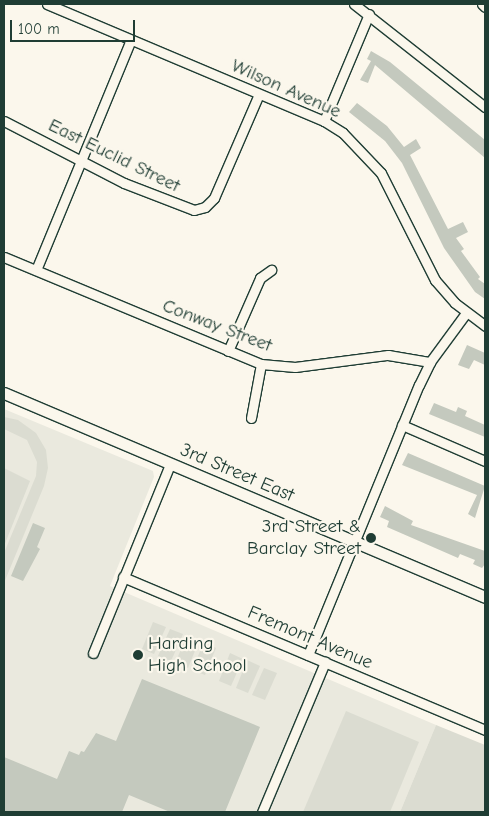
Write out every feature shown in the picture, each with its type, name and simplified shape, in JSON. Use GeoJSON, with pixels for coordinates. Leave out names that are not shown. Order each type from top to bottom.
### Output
{"type":"FeatureCollection","features":[{"type":"Feature","properties":{"kind":"street","name":"Wilson Avenue"},"geometry":{"type":"LineString","coordinates":[[47,4],[324,121],[358,145],[381,173],[436,280],[466,314],[485,326]]}},
{"type":"Feature","properties":{"kind":"street"},"geometry":{"type":"LineString","coordinates":[[354,4],[485,107]]}},
{"type":"Feature","properties":{"kind":"street"},"geometry":{"type":"LineString","coordinates":[[482,4],[485,7]]}},
{"type":"Feature","properties":{"kind":"street"},"geometry":{"type":"LineString","coordinates":[[324,121],[369,14]]}},
{"type":"Feature","properties":{"kind":"street"},"geometry":{"type":"LineString","coordinates":[[36,270],[131,40]]}},
{"type":"Feature","properties":{"kind":"street","name":"East Euclid Street"},"geometry":{"type":"LineString","coordinates":[[4,121],[174,204],[188,209],[200,209],[210,203],[217,193],[259,94]]}},
{"type":"Feature","properties":{"kind":"street","name":"Conway Street"},"geometry":{"type":"LineString","coordinates":[[4,257],[261,364],[295,367],[388,354],[430,362]]}},
{"type":"Feature","properties":{"kind":"street"},"geometry":{"type":"LineString","coordinates":[[228,351],[260,278],[271,270]]}},
{"type":"Feature","properties":{"kind":"street"},"geometry":{"type":"LineString","coordinates":[[308,655],[356,543],[402,425],[430,362],[466,314]]}},
{"type":"Feature","properties":{"kind":"street"},"geometry":{"type":"LineString","coordinates":[[251,418],[261,364]]}},
{"type":"Feature","properties":{"kind":"street","name":"3rd Street East"},"geometry":{"type":"LineString","coordinates":[[4,393],[485,597]]}},
{"type":"Feature","properties":{"kind":"street"},"geometry":{"type":"LineString","coordinates":[[402,425],[485,460]]}},
{"type":"Feature","properties":{"kind":"street"},"geometry":{"type":"LineString","coordinates":[[93,653],[170,464]]}},
{"type":"Feature","properties":{"kind":"street","name":"Fremont Avenue"},"geometry":{"type":"LineString","coordinates":[[123,577],[485,730]]}},
{"type":"Feature","properties":{"kind":"street"},"geometry":{"type":"LineString","coordinates":[[262,812],[325,662]]}},
{"type":"Feature","properties":{"kind":"shaded area","name":"Harding High School"},"geometry":{"type":"Polygon","coordinates":[[[4,409],[153,471],[154,477],[110,586],[436,725],[400,812],[4,812],[4,409]]]}},
{"type":"Feature","properties":{"kind":"shaded area"},"geometry":{"type":"Polygon","coordinates":[[[4,417],[18,420],[36,433],[46,450],[48,468],[44,486],[4,583],[4,553],[36,476],[37,462],[27,440],[4,429],[4,417]]]}},
{"type":"Feature","properties":{"kind":"shaded area"},"geometry":{"type":"Polygon","coordinates":[[[4,468],[30,481],[4,546],[4,468]]]}},
{"type":"Feature","properties":{"kind":"shaded area"},"geometry":{"type":"Polygon","coordinates":[[[153,622],[166,627],[154,654],[142,649],[153,622]]]}},
{"type":"Feature","properties":{"kind":"shaded area"},"geometry":{"type":"Polygon","coordinates":[[[170,629],[183,634],[171,661],[158,656],[170,629]]]}},
{"type":"Feature","properties":{"kind":"shaded area"},"geometry":{"type":"Polygon","coordinates":[[[187,636],[199,641],[188,668],[175,663],[187,636]]]}},
{"type":"Feature","properties":{"kind":"shaded area"},"geometry":{"type":"Polygon","coordinates":[[[204,642],[216,648],[205,675],[192,670],[204,642]]]}},
{"type":"Feature","properties":{"kind":"shaded area"},"geometry":{"type":"Polygon","coordinates":[[[230,653],[243,659],[231,686],[219,681],[230,653]]]}},
{"type":"Feature","properties":{"kind":"shaded area"},"geometry":{"type":"Polygon","coordinates":[[[247,660],[260,666],[248,693],[236,688],[247,660]]]}},
{"type":"Feature","properties":{"kind":"shaded area"},"geometry":{"type":"Polygon","coordinates":[[[264,668],[277,673],[265,700],[252,695],[264,668]]]}},
{"type":"Feature","properties":{"kind":"shaded area"},"geometry":{"type":"Polygon","coordinates":[[[346,711],[419,742],[390,812],[303,812],[346,711]]]}},
{"type":"Feature","properties":{"kind":"shaded area"},"geometry":{"type":"Polygon","coordinates":[[[436,725],[485,745],[485,812],[400,812],[436,725]]]}},
{"type":"Feature","properties":{"kind":"building"},"geometry":{"type":"Polygon","coordinates":[[[371,51],[390,62],[485,140],[485,158],[375,65],[368,83],[360,80],[371,61],[367,59],[371,51]]]}},
{"type":"Feature","properties":{"kind":"building"},"geometry":{"type":"Polygon","coordinates":[[[357,103],[387,126],[404,147],[416,139],[421,148],[410,155],[448,229],[463,222],[468,232],[456,238],[464,249],[461,251],[480,277],[478,279],[485,284],[485,299],[475,292],[444,248],[402,163],[385,141],[349,112],[357,103]]]}},
{"type":"Feature","properties":{"kind":"building"},"geometry":{"type":"Polygon","coordinates":[[[467,345],[485,353],[485,365],[474,360],[469,369],[458,365],[467,345]]]}},
{"type":"Feature","properties":{"kind":"building"},"geometry":{"type":"Polygon","coordinates":[[[434,403],[456,412],[458,407],[467,411],[465,416],[485,425],[485,437],[429,414],[434,403]]]}},
{"type":"Feature","properties":{"kind":"building"},"geometry":{"type":"Polygon","coordinates":[[[408,453],[485,486],[475,518],[468,514],[477,495],[402,465],[408,453]]]}},
{"type":"Feature","properties":{"kind":"building"},"geometry":{"type":"Polygon","coordinates":[[[385,506],[413,521],[411,525],[485,551],[485,564],[482,568],[473,564],[475,560],[460,554],[458,558],[387,527],[389,521],[380,517],[385,506]]]}},
{"type":"Feature","properties":{"kind":"building"},"geometry":{"type":"Polygon","coordinates":[[[33,523],[45,528],[37,547],[40,549],[23,581],[11,576],[33,523]]]}},
{"type":"Feature","properties":{"kind":"building"},"geometry":{"type":"Polygon","coordinates":[[[142,679],[260,727],[225,812],[170,812],[129,795],[122,812],[4,812],[4,757],[57,779],[69,751],[79,755],[81,751],[84,752],[96,733],[116,741],[142,679]]]}},
{"type":"Feature","properties":{"kind":"place","name":"3rd Street & Barclay Street"},"geometry":{"type":"Point","coordinates":[371,538]}},
{"type":"Feature","properties":{"kind":"place","name":"Harding High School"},"geometry":{"type":"Point","coordinates":[138,655]}}]}
